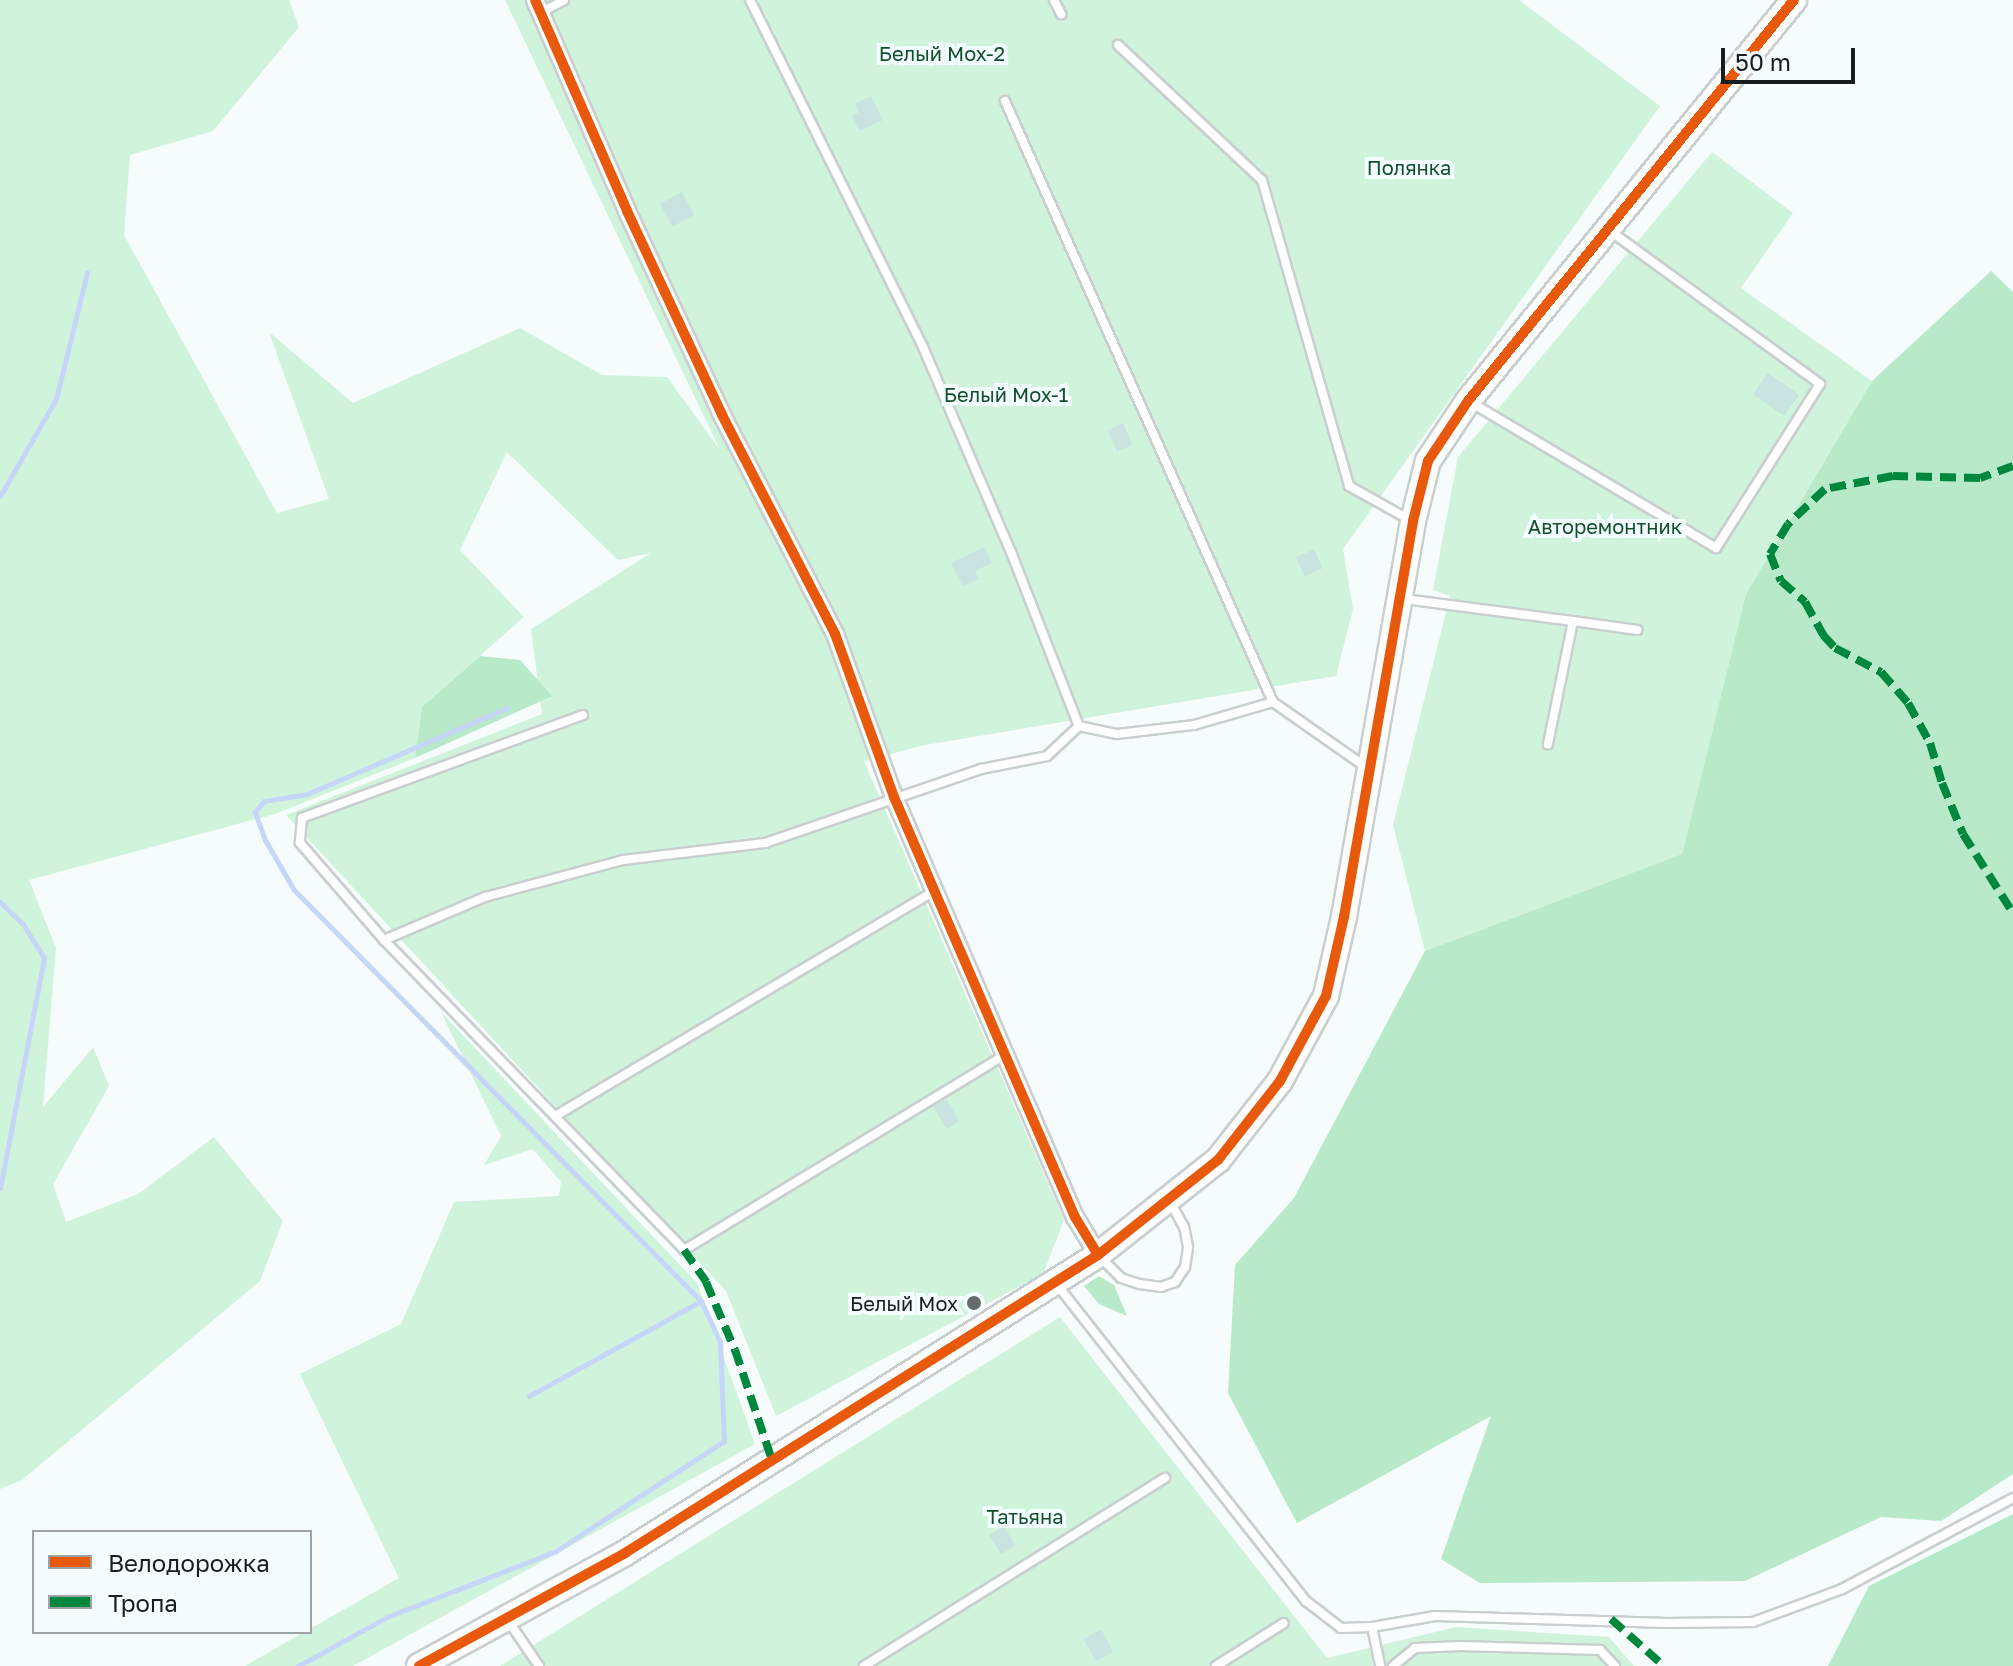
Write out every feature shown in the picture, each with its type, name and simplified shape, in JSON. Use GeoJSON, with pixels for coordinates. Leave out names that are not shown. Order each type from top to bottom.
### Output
{"type":"FeatureCollection","features":[{"type":"Feature","properties":{"kind":"street"},"geometry":{"type":"LineString","coordinates":[[419,1666],[625,1553],[1098,1255],[1218,1160],[1280,1081],[1326,996],[1344,917],[1413,521],[1428,461],[1468,401],[1794,0]]}},
{"type":"Feature","properties":{"kind":"street"},"geometry":{"type":"LineString","coordinates":[[538,7],[627,211],[722,415],[835,634],[894,797],[1075,1217],[1098,1255]]}},
{"type":"Feature","properties":{"kind":"lane"},"geometry":{"type":"LineString","coordinates":[[538,7],[564,0]]}},
{"type":"Feature","properties":{"kind":"lane"},"geometry":{"type":"LineString","coordinates":[[750,0],[923,347],[1011,552],[1079,726]]}},
{"type":"Feature","properties":{"kind":"lane"},"geometry":{"type":"LineString","coordinates":[[1054,0],[1061,14]]}},
{"type":"Feature","properties":{"kind":"lane"},"geometry":{"type":"LineString","coordinates":[[1118,45],[1262,180],[1349,486],[1413,521]]}},
{"type":"Feature","properties":{"kind":"lane"},"geometry":{"type":"LineString","coordinates":[[1005,101],[1273,702],[1370,769]]}},
{"type":"Feature","properties":{"kind":"lane"},"geometry":{"type":"LineString","coordinates":[[1468,401],[1716,548],[1820,384],[1607,229]]}},
{"type":"Feature","properties":{"kind":"lane"},"geometry":{"type":"LineString","coordinates":[[1399,598],[1637,630]]}},
{"type":"Feature","properties":{"kind":"lane"},"geometry":{"type":"LineString","coordinates":[[1548,744],[1573,621]]}},
{"type":"Feature","properties":{"kind":"lane"},"geometry":{"type":"LineString","coordinates":[[1079,726],[1117,734],[1194,725],[1273,702]]}},
{"type":"Feature","properties":{"kind":"lane"},"geometry":{"type":"LineString","coordinates":[[583,715],[302,818],[300,843],[384,940],[557,1115],[684,1250],[1005,1055]]}},
{"type":"Feature","properties":{"kind":"lane"},"geometry":{"type":"LineString","coordinates":[[384,940],[485,897],[623,860],[765,843],[981,769],[1047,756],[1079,726]]}},
{"type":"Feature","properties":{"kind":"lane"},"geometry":{"type":"LineString","coordinates":[[557,1115],[934,891]]}},
{"type":"Feature","properties":{"kind":"lane"},"geometry":{"type":"LineString","coordinates":[[1098,1255],[1121,1278],[1161,1287],[1175,1282],[1185,1267],[1188,1247],[1184,1227],[1168,1200]]}},
{"type":"Feature","properties":{"kind":"lane"},"geometry":{"type":"LineString","coordinates":[[1055,1282],[1306,1601],[1341,1628],[1372,1627],[1446,1616],[1668,1623],[1753,1622],[1842,1589],[2013,1498]]}},
{"type":"Feature","properties":{"kind":"lane"},"geometry":{"type":"LineString","coordinates":[[864,1666],[1165,1478]]}},
{"type":"Feature","properties":{"kind":"lane"},"geometry":{"type":"LineString","coordinates":[[507,1618],[539,1666]]}},
{"type":"Feature","properties":{"kind":"lane"},"geometry":{"type":"LineString","coordinates":[[1216,1666],[1284,1623]]}},
{"type":"Feature","properties":{"kind":"lane"},"geometry":{"type":"LineString","coordinates":[[1372,1627],[1380,1666]]}},
{"type":"Feature","properties":{"kind":"lane"},"geometry":{"type":"LineString","coordinates":[[1393,1666],[1415,1648],[1461,1646],[1600,1650],[1615,1666]]}},
{"type":"Feature","properties":{"kind":"green space"},"geometry":{"type":"Polygon","coordinates":[[[0,0],[289,0],[299,27],[213,131],[130,155],[124,235],[277,513],[329,499],[269,332],[353,403],[520,328],[602,375],[667,377],[720,450],[505,0],[1519,0],[1660,106],[1343,549],[1353,609],[1336,676],[925,745],[864,761],[1064,1220],[1043,1274],[776,1416],[726,1291],[286,815],[542,714],[531,629],[651,553],[618,560],[507,452],[460,550],[524,617],[422,707],[415,758],[275,814],[29,880],[56,948],[43,1107],[93,1047],[109,1086],[53,1184],[66,1222],[138,1194],[214,1137],[283,1221],[260,1281],[22,1480],[0,1489],[0,0]]]}},
{"type":"Feature","properties":{"kind":"green space","name":"Авторемонтник"},"geometry":{"type":"Polygon","coordinates":[[[1712,152],[1793,213],[1741,288],[1872,381],[1746,594],[1682,854],[1425,951],[1393,825],[1450,596],[1433,590],[1458,457],[1712,152]]]}},
{"type":"Feature","properties":{"kind":"green space"},"geometry":{"type":"Polygon","coordinates":[[[1991,271],[2013,292],[2013,1474],[1941,1521],[1881,1517],[1745,1581],[1480,1583],[1441,1559],[1491,1416],[1297,1523],[1228,1393],[1235,1265],[1294,1198],[1425,951],[1682,854],[1746,594],[1872,381],[1991,271]]]}},
{"type":"Feature","properties":{"kind":"green space"},"geometry":{"type":"Polygon","coordinates":[[[480,656],[520,660],[552,696],[415,758],[422,707],[480,656]]]}},
{"type":"Feature","properties":{"kind":"green space"},"geometry":{"type":"Polygon","coordinates":[[[441,1012],[697,1283],[755,1444],[353,1666],[245,1666],[301,1634],[312,1634],[312,1628],[399,1578],[300,1374],[401,1324],[454,1202],[559,1196],[561,1182],[533,1149],[484,1165],[501,1136],[441,1012]]]}},
{"type":"Feature","properties":{"kind":"green space"},"geometry":{"type":"Polygon","coordinates":[[[1099,1276],[1114,1285],[1127,1316],[1099,1304],[1084,1286],[1099,1276]]]}},
{"type":"Feature","properties":{"kind":"green space","name":"Татьяна"},"geometry":{"type":"Polygon","coordinates":[[[1060,1317],[1327,1658],[1456,1627],[1609,1637],[1634,1666],[500,1666],[1060,1317]]]}},
{"type":"Feature","properties":{"kind":"green space"},"geometry":{"type":"Polygon","coordinates":[[[2013,1514],[2013,1666],[1828,1666],[1869,1586],[2013,1514]]]}},
{"type":"Feature","properties":{"kind":"building"},"geometry":{"type":"Polygon","coordinates":[[[871,96],[883,120],[859,131],[852,116],[859,112],[855,104],[871,96]]]}},
{"type":"Feature","properties":{"kind":"building"},"geometry":{"type":"Polygon","coordinates":[[[682,192],[694,215],[672,227],[660,204],[682,192]]]}},
{"type":"Feature","properties":{"kind":"building"},"geometry":{"type":"Polygon","coordinates":[[[1768,373],[1799,395],[1784,416],[1753,394],[1768,373]]]}},
{"type":"Feature","properties":{"kind":"building"},"geometry":{"type":"Polygon","coordinates":[[[1123,423],[1133,445],[1117,452],[1107,430],[1123,423]]]}},
{"type":"Feature","properties":{"kind":"building"},"geometry":{"type":"Polygon","coordinates":[[[984,547],[992,563],[975,571],[979,579],[963,587],[951,563],[984,547]]]}},
{"type":"Feature","properties":{"kind":"building"},"geometry":{"type":"Polygon","coordinates":[[[1314,549],[1323,568],[1305,576],[1296,557],[1314,549]]]}},
{"type":"Feature","properties":{"kind":"building"},"geometry":{"type":"Polygon","coordinates":[[[946,1099],[959,1121],[947,1129],[933,1107],[946,1099]]]}},
{"type":"Feature","properties":{"kind":"building"},"geometry":{"type":"Polygon","coordinates":[[[1003,1526],[1016,1545],[1002,1555],[989,1536],[1003,1526]]]}},
{"type":"Feature","properties":{"kind":"building"},"geometry":{"type":"Polygon","coordinates":[[[1101,1629],[1113,1652],[1096,1661],[1083,1638],[1101,1629]]]}},
{"type":"Feature","properties":{"kind":"waterway"},"geometry":{"type":"LineString","coordinates":[[0,496],[56,399],[87,273]]}},
{"type":"Feature","properties":{"kind":"waterway"},"geometry":{"type":"LineString","coordinates":[[298,1666],[387,1617],[556,1551],[724,1441],[720,1342],[701,1301],[294,890],[265,840],[255,812],[264,801],[307,794],[507,708]]}},
{"type":"Feature","properties":{"kind":"waterway"},"geometry":{"type":"LineString","coordinates":[[0,902],[23,924],[44,958],[0,1188]]}},
{"type":"Feature","properties":{"kind":"waterway"},"geometry":{"type":"LineString","coordinates":[[529,1396],[701,1301]]}},
{"type":"Feature","properties":{"kind":"marked path"},"geometry":{"type":"LineString","coordinates":[[2013,466],[1980,478],[1893,476],[1825,489],[1788,524],[1770,554],[1781,581],[1805,602],[1823,635],[1835,648],[1881,672],[1908,703],[1930,743],[1963,834],[2013,913]]}},
{"type":"Feature","properties":{"kind":"marked path"},"geometry":{"type":"LineString","coordinates":[[684,1250],[706,1282],[735,1350],[772,1460]]}},
{"type":"Feature","properties":{"kind":"marked path"},"geometry":{"type":"LineString","coordinates":[[1611,1619],[1664,1666]]}},
{"type":"Feature","properties":{"kind":"cycle path"},"geometry":{"type":"LineString","coordinates":[[535,0],[627,211],[722,415],[835,634],[894,797],[1075,1217],[1098,1255]]}},
{"type":"Feature","properties":{"kind":"cycle path"},"geometry":{"type":"LineString","coordinates":[[419,1666],[625,1553],[1098,1255],[1218,1160],[1280,1081],[1326,996],[1344,917],[1413,521],[1428,461],[1468,401],[1794,0]]}},
{"type":"Feature","properties":{"kind":"place","name":"Белый Мох"},"geometry":{"type":"Point","coordinates":[974,1303]}},
{"type":"Feature","properties":{"kind":"park label","name":"Белый Мох-2"},"geometry":{"type":"Point","coordinates":[942,53]}},
{"type":"Feature","properties":{"kind":"park label","name":"Полянка"},"geometry":{"type":"Point","coordinates":[1409,167]}},
{"type":"Feature","properties":{"kind":"park label","name":"Белый Мох-1"},"geometry":{"type":"Point","coordinates":[1006,394]}}]}
